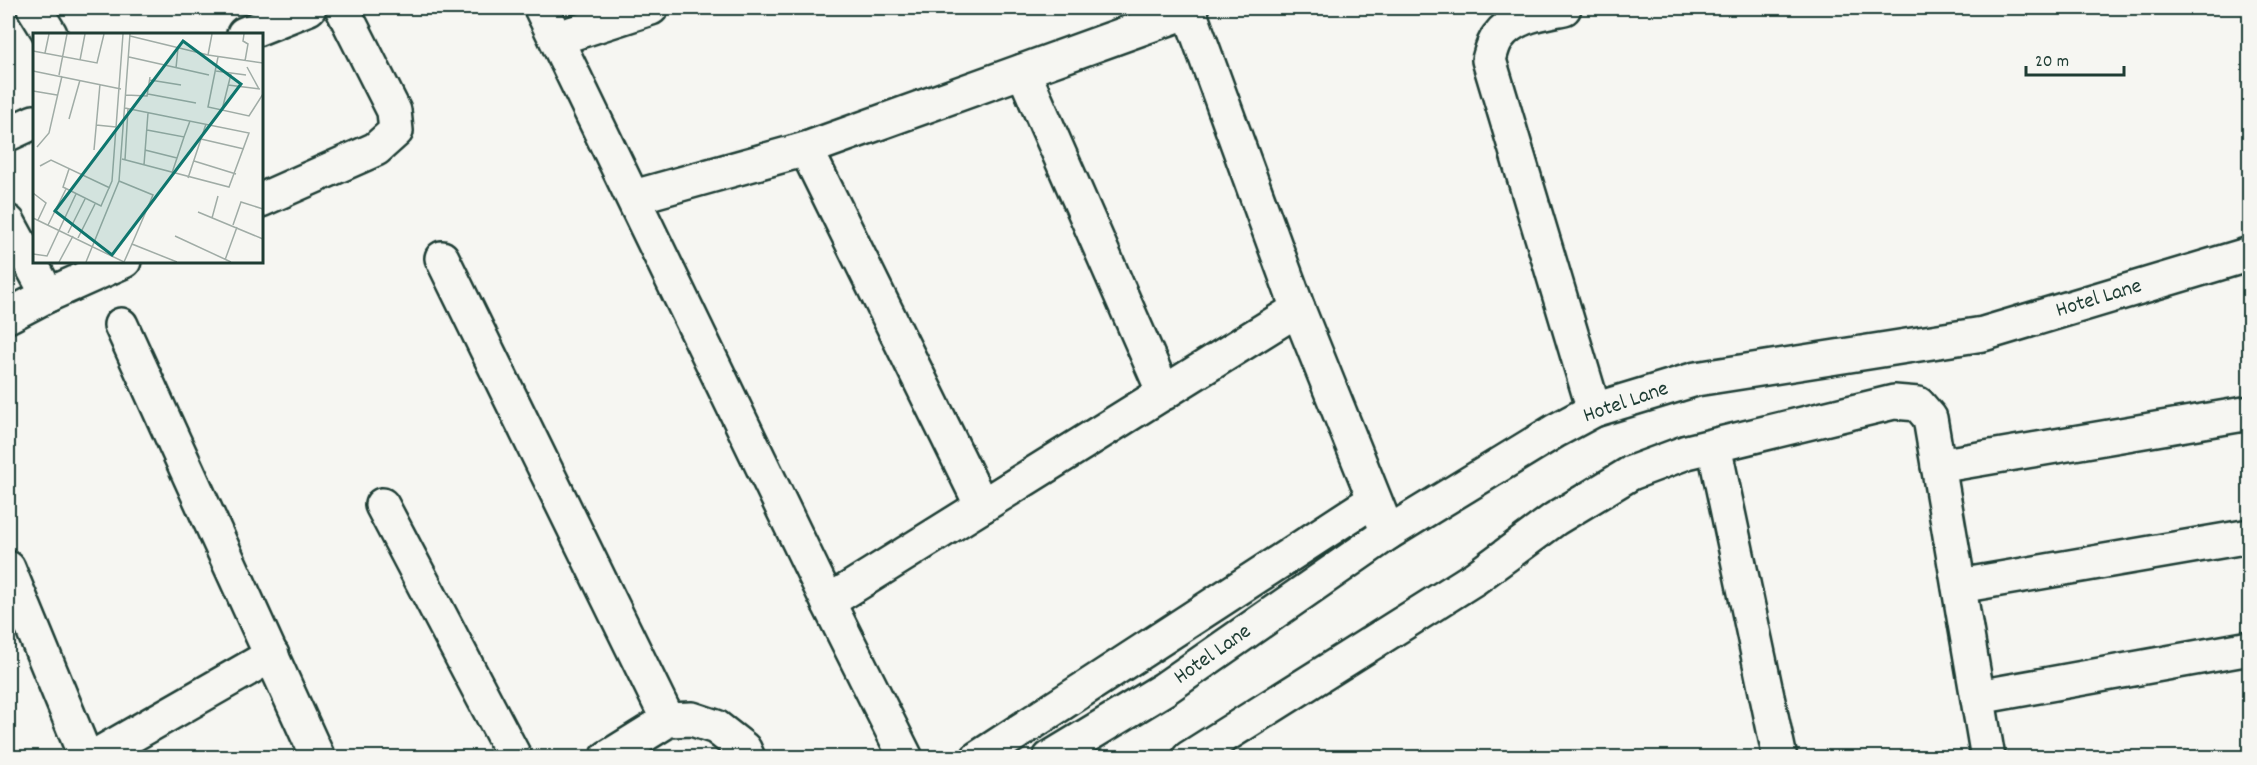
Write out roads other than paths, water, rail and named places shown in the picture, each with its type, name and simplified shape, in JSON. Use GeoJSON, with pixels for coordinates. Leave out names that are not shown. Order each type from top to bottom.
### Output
{"type":"FeatureCollection","features":[{"type":"Feature","properties":{"kind":"street"},"geometry":{"type":"LineString","coordinates":[[34,8],[49,33]]}},
{"type":"Feature","properties":{"kind":"street"},"geometry":{"type":"LineString","coordinates":[[246,33],[309,8]]}},
{"type":"Feature","properties":{"kind":"street"},"geometry":{"type":"LineString","coordinates":[[262,200],[376,149],[396,131],[394,111],[342,8]]}},
{"type":"Feature","properties":{"kind":"street"},"geometry":{"type":"LineString","coordinates":[[542,8],[828,602],[906,758]]}},
{"type":"Feature","properties":{"kind":"street"},"geometry":{"type":"LineString","coordinates":[[558,38],[651,8]]}},
{"type":"Feature","properties":{"kind":"street"},"geometry":{"type":"LineString","coordinates":[[1564,8],[1531,15],[1510,24],[1497,38],[1489,60],[1594,410]]}},
{"type":"Feature","properties":{"kind":"street"},"geometry":{"type":"LineString","coordinates":[[634,197],[806,149],[1188,9],[1298,309],[1388,533]]}},
{"type":"Feature","properties":{"kind":"street"},"geometry":{"type":"LineString","coordinates":[[1023,71],[1164,393]]}},
{"type":"Feature","properties":{"kind":"street"},"geometry":{"type":"LineString","coordinates":[[8,134],[33,122]]}},
{"type":"Feature","properties":{"kind":"street"},"geometry":{"type":"LineString","coordinates":[[806,149],[982,506]]}},
{"type":"Feature","properties":{"kind":"street"},"geometry":{"type":"LineString","coordinates":[[8,222],[48,295]]}},
{"type":"Feature","properties":{"kind":"street","name":"Hotel Lane"},"geometry":{"type":"LineString","coordinates":[[1050,758],[1164,689],[1388,533],[1556,430],[1594,410],[1696,379],[1983,334],[2250,254]]}},
{"type":"Feature","properties":{"kind":"street"},"geometry":{"type":"LineString","coordinates":[[442,258],[668,720]]}},
{"type":"Feature","properties":{"kind":"street"},"geometry":{"type":"LineString","coordinates":[[8,316],[48,295],[122,262]]}},
{"type":"Feature","properties":{"kind":"street"},"geometry":{"type":"LineString","coordinates":[[828,602],[1298,309]]}},
{"type":"Feature","properties":{"kind":"street"},"geometry":{"type":"LineString","coordinates":[[121,326],[318,758]]}},
{"type":"Feature","properties":{"kind":"street"},"geometry":{"type":"LineString","coordinates":[[1189,758],[1476,578],[1555,519],[1631,473],[1688,453],[1894,402],[1918,405],[1930,418],[1988,758]]}},
{"type":"Feature","properties":{"kind":"street"},"geometry":{"type":"LineString","coordinates":[[1938,466],[2250,414]]}},
{"type":"Feature","properties":{"kind":"street"},"geometry":{"type":"LineString","coordinates":[[1714,446],[1779,758]]}},
{"type":"Feature","properties":{"kind":"street"},"geometry":{"type":"LineString","coordinates":[[978,758],[1374,500]]}},
{"type":"Feature","properties":{"kind":"street"},"geometry":{"type":"LineString","coordinates":[[382,505],[515,758]]}},
{"type":"Feature","properties":{"kind":"street"},"geometry":{"type":"LineString","coordinates":[[1959,586],[2250,536]]}},
{"type":"Feature","properties":{"kind":"street"},"geometry":{"type":"LineString","coordinates":[[8,568],[86,758]]}},
{"type":"Feature","properties":{"kind":"street"},"geometry":{"type":"LineString","coordinates":[[1978,697],[2250,648]]}},
{"type":"Feature","properties":{"kind":"street"},"geometry":{"type":"LineString","coordinates":[[92,758],[272,655]]}},
{"type":"Feature","properties":{"kind":"street"},"geometry":{"type":"LineString","coordinates":[[607,758],[668,720],[692,719],[716,726],[744,749],[748,758]]}}]}
